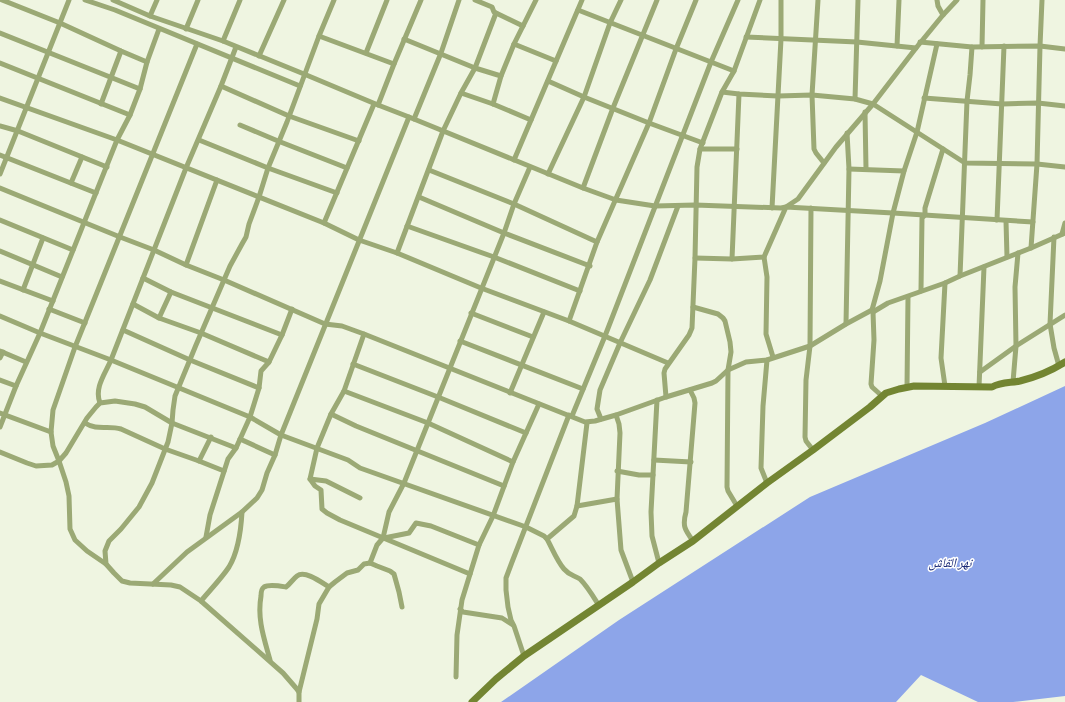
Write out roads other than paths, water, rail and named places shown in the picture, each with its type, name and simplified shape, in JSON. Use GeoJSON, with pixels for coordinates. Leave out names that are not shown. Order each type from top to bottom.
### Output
{"type":"FeatureCollection","features":[{"type":"Feature","properties":{"kind":"main road"},"geometry":{"type":"LineString","coordinates":[[472,702],[496,679],[524,656],[598,604],[693,541],[767,483],[870,407],[882,396],[892,391],[914,386],[992,387],[998,384],[1013,382],[1044,374],[1062,364]]}},
{"type":"Feature","properties":{"kind":"street"},"geometry":{"type":"LineString","coordinates":[[2,0],[60,22],[146,62]]}},
{"type":"Feature","properties":{"kind":"street"},"geometry":{"type":"LineString","coordinates":[[0,174],[69,0]]}},
{"type":"Feature","properties":{"kind":"street"},"geometry":{"type":"LineString","coordinates":[[85,0],[115,10],[300,86]]}},
{"type":"Feature","properties":{"kind":"street"},"geometry":{"type":"LineString","coordinates":[[113,0],[150,16],[223,41],[530,167],[616,200],[655,206],[811,208],[1033,222]]}},
{"type":"Feature","properties":{"kind":"street"},"geometry":{"type":"LineString","coordinates":[[128,6],[130,0]]}},
{"type":"Feature","properties":{"kind":"street"},"geometry":{"type":"LineString","coordinates":[[150,16],[156,0]]}},
{"type":"Feature","properties":{"kind":"street"},"geometry":{"type":"LineString","coordinates":[[186,29],[198,0]]}},
{"type":"Feature","properties":{"kind":"street"},"geometry":{"type":"LineString","coordinates":[[223,41],[240,0]]}},
{"type":"Feature","properties":{"kind":"street"},"geometry":{"type":"LineString","coordinates":[[259,56],[284,0]]}},
{"type":"Feature","properties":{"kind":"street"},"geometry":{"type":"LineString","coordinates":[[106,564],[105,551],[109,541],[139,507],[152,483],[165,449],[172,423],[175,396],[178,388],[224,280],[246,237],[249,224],[278,141],[334,0]]}},
{"type":"Feature","properties":{"kind":"street"},"geometry":{"type":"LineString","coordinates":[[366,53],[387,0]]}},
{"type":"Feature","properties":{"kind":"street"},"geometry":{"type":"LineString","coordinates":[[324,223],[421,0]]}},
{"type":"Feature","properties":{"kind":"street"},"geometry":{"type":"LineString","coordinates":[[153,584],[187,552],[242,512],[257,498],[262,490],[281,436],[325,324],[359,240],[440,53],[459,0]]}},
{"type":"Feature","properties":{"kind":"street"},"geometry":{"type":"LineString","coordinates":[[475,0],[492,7],[494,12],[523,26]]}},
{"type":"Feature","properties":{"kind":"street"},"geometry":{"type":"LineString","coordinates":[[493,104],[501,76],[514,44],[536,0]]}},
{"type":"Feature","properties":{"kind":"street"},"geometry":{"type":"LineString","coordinates":[[514,160],[582,0]]}},
{"type":"Feature","properties":{"kind":"street"},"geometry":{"type":"LineString","coordinates":[[548,174],[584,96],[610,22],[621,0]]}},
{"type":"Feature","properties":{"kind":"street"},"geometry":{"type":"LineString","coordinates":[[583,188],[613,108],[657,0]]}},
{"type":"Feature","properties":{"kind":"street"},"geometry":{"type":"LineString","coordinates":[[569,321],[590,266],[597,242],[649,123],[696,0]]}},
{"type":"Feature","properties":{"kind":"street"},"geometry":{"type":"LineString","coordinates":[[524,656],[508,607],[506,578],[570,416],[605,336],[711,62],[738,0]]}},
{"type":"Feature","properties":{"kind":"street"},"geometry":{"type":"LineString","coordinates":[[666,397],[665,369],[691,332],[695,258],[696,167],[700,149],[722,92],[734,71],[760,0]]}},
{"type":"Feature","properties":{"kind":"street"},"geometry":{"type":"LineString","coordinates":[[772,208],[781,39],[781,0]]}},
{"type":"Feature","properties":{"kind":"street"},"geometry":{"type":"LineString","coordinates":[[818,0],[812,94],[814,149],[824,163]]}},
{"type":"Feature","properties":{"kind":"street"},"geometry":{"type":"LineString","coordinates":[[855,99],[858,0]]}},
{"type":"Feature","properties":{"kind":"street"},"geometry":{"type":"LineString","coordinates":[[897,46],[899,0]]}},
{"type":"Feature","properties":{"kind":"street"},"geometry":{"type":"LineString","coordinates":[[937,0],[938,6],[943,15]]}},
{"type":"Feature","properties":{"kind":"street"},"geometry":{"type":"LineString","coordinates":[[773,357],[766,334],[767,277],[764,258],[786,207],[798,199],[824,163],[873,104],[920,42],[957,0]]}},
{"type":"Feature","properties":{"kind":"street"},"geometry":{"type":"LineString","coordinates":[[982,47],[983,0]]}},
{"type":"Feature","properties":{"kind":"street"},"geometry":{"type":"LineString","coordinates":[[1031,248],[1037,164],[1042,0]]}},
{"type":"Feature","properties":{"kind":"street"},"geometry":{"type":"LineString","coordinates":[[578,10],[734,71]]}},
{"type":"Feature","properties":{"kind":"street"},"geometry":{"type":"LineString","coordinates":[[397,253],[443,131],[475,68],[496,13]]}},
{"type":"Feature","properties":{"kind":"street"},"geometry":{"type":"LineString","coordinates":[[0,427],[2,414],[40,333],[117,140],[130,115],[140,89],[146,62],[159,29]]}},
{"type":"Feature","properties":{"kind":"street"},"geometry":{"type":"LineString","coordinates":[[0,33],[140,89]]}},
{"type":"Feature","properties":{"kind":"street"},"geometry":{"type":"LineString","coordinates":[[319,36],[394,64]]}},
{"type":"Feature","properties":{"kind":"street"},"geometry":{"type":"LineString","coordinates":[[746,37],[857,42],[916,48]]}},
{"type":"Feature","properties":{"kind":"street"},"geometry":{"type":"LineString","coordinates":[[404,39],[475,68],[501,76]]}},
{"type":"Feature","properties":{"kind":"street"},"geometry":{"type":"LineString","coordinates":[[920,42],[972,47],[1040,46],[1065,49]]}},
{"type":"Feature","properties":{"kind":"street"},"geometry":{"type":"LineString","coordinates":[[197,44],[75,347],[54,405],[51,432],[52,446],[66,482],[70,528],[74,540],[106,564],[122,581],[130,583],[171,584],[180,587],[201,601],[283,673],[299,692]]}},
{"type":"Feature","properties":{"kind":"street"},"geometry":{"type":"LineString","coordinates":[[514,44],[556,61]]}},
{"type":"Feature","properties":{"kind":"street"},"geometry":{"type":"LineString","coordinates":[[882,396],[872,385],[874,340],[873,311],[893,213],[904,171],[917,132],[937,44]]}},
{"type":"Feature","properties":{"kind":"street"},"geometry":{"type":"LineString","coordinates":[[997,220],[1004,46]]}},
{"type":"Feature","properties":{"kind":"street"},"geometry":{"type":"LineString","coordinates":[[100,403],[98,388],[111,360],[186,168],[236,47]]}},
{"type":"Feature","properties":{"kind":"street"},"geometry":{"type":"LineString","coordinates":[[960,276],[967,101],[972,47]]}},
{"type":"Feature","properties":{"kind":"street"},"geometry":{"type":"LineString","coordinates":[[101,104],[121,51]]}},
{"type":"Feature","properties":{"kind":"street"},"geometry":{"type":"LineString","coordinates":[[0,63],[130,115]]}},
{"type":"Feature","properties":{"kind":"street"},"geometry":{"type":"LineString","coordinates":[[548,81],[649,123],[703,143]]}},
{"type":"Feature","properties":{"kind":"street"},"geometry":{"type":"LineString","coordinates":[[221,86],[289,116],[359,141]]}},
{"type":"Feature","properties":{"kind":"street"},"geometry":{"type":"LineString","coordinates":[[722,92],[778,96],[812,94],[855,99],[873,104],[965,162],[1037,164],[1065,167]]}},
{"type":"Feature","properties":{"kind":"street"},"geometry":{"type":"LineString","coordinates":[[461,93],[493,104],[531,120]]}},
{"type":"Feature","properties":{"kind":"street"},"geometry":{"type":"LineString","coordinates":[[732,259],[739,94]]}},
{"type":"Feature","properties":{"kind":"street"},"geometry":{"type":"LineString","coordinates":[[0,98],[153,154],[324,223],[359,240],[397,253],[481,288],[569,321],[668,363]]}},
{"type":"Feature","properties":{"kind":"street"},"geometry":{"type":"LineString","coordinates":[[924,98],[1002,104],[1038,103],[1065,106]]}},
{"type":"Feature","properties":{"kind":"street"},"geometry":{"type":"LineString","coordinates":[[865,112],[866,169]]}},
{"type":"Feature","properties":{"kind":"street"},"geometry":{"type":"LineString","coordinates":[[240,125],[348,168]]}},
{"type":"Feature","properties":{"kind":"street"},"geometry":{"type":"LineString","coordinates":[[0,126],[18,131],[106,167]]}},
{"type":"Feature","properties":{"kind":"street"},"geometry":{"type":"LineString","coordinates":[[846,324],[849,169],[847,134]]}},
{"type":"Feature","properties":{"kind":"street"},"geometry":{"type":"LineString","coordinates":[[198,140],[268,168],[337,193]]}},
{"type":"Feature","properties":{"kind":"street"},"geometry":{"type":"LineString","coordinates":[[700,149],[737,149]]}},
{"type":"Feature","properties":{"kind":"street"},"geometry":{"type":"LineString","coordinates":[[921,291],[922,218],[925,215],[943,149]]}},
{"type":"Feature","properties":{"kind":"street"},"geometry":{"type":"LineString","coordinates":[[0,155],[96,193]]}},
{"type":"Feature","properties":{"kind":"street"},"geometry":{"type":"LineString","coordinates":[[71,183],[82,158]]}},
{"type":"Feature","properties":{"kind":"street"},"geometry":{"type":"LineString","coordinates":[[370,563],[377,545],[383,538],[389,512],[404,483],[530,167]]}},
{"type":"Feature","properties":{"kind":"street"},"geometry":{"type":"LineString","coordinates":[[849,169],[904,171]]}},
{"type":"Feature","properties":{"kind":"street"},"geometry":{"type":"LineString","coordinates":[[429,170],[514,204],[597,242]]}},
{"type":"Feature","properties":{"kind":"street"},"geometry":{"type":"LineString","coordinates":[[186,265],[217,180]]}},
{"type":"Feature","properties":{"kind":"street"},"geometry":{"type":"LineString","coordinates":[[0,188],[154,250],[325,324],[342,326],[364,334],[587,423],[616,415],[716,381],[728,370],[746,362],[767,360],[810,346],[846,324],[888,304],[1007,258],[1063,233],[1065,223]]}},
{"type":"Feature","properties":{"kind":"street"},"geometry":{"type":"LineString","coordinates":[[419,197],[504,233],[590,266]]}},
{"type":"Feature","properties":{"kind":"street"},"geometry":{"type":"LineString","coordinates":[[601,419],[596,409],[600,390],[620,343],[650,280],[678,206]]}},
{"type":"Feature","properties":{"kind":"street"},"geometry":{"type":"LineString","coordinates":[[811,208],[810,346],[806,380],[805,437],[806,441],[813,450]]}},
{"type":"Feature","properties":{"kind":"street"},"geometry":{"type":"LineString","coordinates":[[0,220],[73,250]]}},
{"type":"Feature","properties":{"kind":"street"},"geometry":{"type":"LineString","coordinates":[[1006,220],[1007,258]]}},
{"type":"Feature","properties":{"kind":"street"},"geometry":{"type":"LineString","coordinates":[[407,226],[494,257],[580,291]]}},
{"type":"Feature","properties":{"kind":"street"},"geometry":{"type":"LineString","coordinates":[[1054,237],[1050,324],[1054,348],[1062,364]]}},
{"type":"Feature","properties":{"kind":"street"},"geometry":{"type":"LineString","coordinates":[[23,290],[43,238]]}},
{"type":"Feature","properties":{"kind":"street"},"geometry":{"type":"LineString","coordinates":[[0,251],[62,277]]}},
{"type":"Feature","properties":{"kind":"street"},"geometry":{"type":"LineString","coordinates":[[1013,382],[1016,346],[1015,287],[1018,253]]}},
{"type":"Feature","properties":{"kind":"street"},"geometry":{"type":"LineString","coordinates":[[695,258],[764,258]]}},
{"type":"Feature","properties":{"kind":"street"},"geometry":{"type":"LineString","coordinates":[[978,386],[980,372],[984,267]]}},
{"type":"Feature","properties":{"kind":"street"},"geometry":{"type":"LineString","coordinates":[[143,278],[171,292],[282,335]]}},
{"type":"Feature","properties":{"kind":"street"},"geometry":{"type":"LineString","coordinates":[[0,281],[53,301]]}},
{"type":"Feature","properties":{"kind":"street"},"geometry":{"type":"LineString","coordinates":[[945,283],[941,358],[945,386]]}},
{"type":"Feature","properties":{"kind":"street"},"geometry":{"type":"LineString","coordinates":[[159,318],[171,292]]}},
{"type":"Feature","properties":{"kind":"street"},"geometry":{"type":"LineString","coordinates":[[907,387],[908,297]]}},
{"type":"Feature","properties":{"kind":"street"},"geometry":{"type":"LineString","coordinates":[[133,304],[159,318],[201,333],[269,362]]}},
{"type":"Feature","properties":{"kind":"street"},"geometry":{"type":"LineString","coordinates":[[693,307],[718,314],[723,318],[731,347],[728,370],[727,486],[728,491],[738,506]]}},
{"type":"Feature","properties":{"kind":"street"},"geometry":{"type":"LineString","coordinates":[[50,309],[85,323]]}},
{"type":"Feature","properties":{"kind":"street"},"geometry":{"type":"LineString","coordinates":[[206,538],[210,515],[228,459],[236,448],[250,417],[259,388],[261,371],[269,362],[292,309]]}},
{"type":"Feature","properties":{"kind":"street"},"geometry":{"type":"LineString","coordinates":[[510,393],[544,312]]}},
{"type":"Feature","properties":{"kind":"street"},"geometry":{"type":"LineString","coordinates":[[472,313],[533,338]]}},
{"type":"Feature","properties":{"kind":"street"},"geometry":{"type":"LineString","coordinates":[[980,372],[1016,346],[1065,315]]}},
{"type":"Feature","properties":{"kind":"street"},"geometry":{"type":"LineString","coordinates":[[0,316],[250,417],[281,436],[348,460],[360,468],[526,527],[547,539],[562,567],[571,576],[577,577],[581,581],[598,604]]}},
{"type":"Feature","properties":{"kind":"street"},"geometry":{"type":"LineString","coordinates":[[123,330],[190,360],[259,388]]}},
{"type":"Feature","properties":{"kind":"street"},"geometry":{"type":"LineString","coordinates":[[364,334],[344,391],[330,414],[316,448],[310,479],[315,486],[322,490],[322,509],[340,520],[470,574]]}},
{"type":"Feature","properties":{"kind":"street"},"geometry":{"type":"LineString","coordinates":[[460,341],[583,389]]}},
{"type":"Feature","properties":{"kind":"street"},"geometry":{"type":"LineString","coordinates":[[0,358],[1,351],[26,362]]}},
{"type":"Feature","properties":{"kind":"street"},"geometry":{"type":"LineString","coordinates":[[767,360],[762,406],[761,468],[767,483]]}},
{"type":"Feature","properties":{"kind":"street"},"geometry":{"type":"LineString","coordinates":[[353,364],[526,433]]}},
{"type":"Feature","properties":{"kind":"street"},"geometry":{"type":"LineString","coordinates":[[0,380],[16,386]]}},
{"type":"Feature","properties":{"kind":"street"},"geometry":{"type":"LineString","coordinates":[[690,390],[695,403],[691,462],[684,520],[685,529],[693,541]]}},
{"type":"Feature","properties":{"kind":"street"},"geometry":{"type":"LineString","coordinates":[[344,391],[428,423],[513,462]]}},
{"type":"Feature","properties":{"kind":"street"},"geometry":{"type":"LineString","coordinates":[[657,400],[651,512],[652,534],[659,563]]}},
{"type":"Feature","properties":{"kind":"street"},"geometry":{"type":"LineString","coordinates":[[0,452],[36,466],[52,465],[59,461],[66,453],[93,411],[100,403],[106,402],[121,402],[145,407],[172,423],[236,448]]}},
{"type":"Feature","properties":{"kind":"street"},"geometry":{"type":"LineString","coordinates":[[456,678],[457,635],[462,600],[479,545],[493,516],[513,462],[539,404]]}},
{"type":"Feature","properties":{"kind":"street"},"geometry":{"type":"LineString","coordinates":[[2,414],[51,432]]}},
{"type":"Feature","properties":{"kind":"street"},"geometry":{"type":"LineString","coordinates":[[330,414],[416,451],[504,486]]}},
{"type":"Feature","properties":{"kind":"street"},"geometry":{"type":"LineString","coordinates":[[616,415],[620,434],[616,499],[621,550],[633,582]]}},
{"type":"Feature","properties":{"kind":"street"},"geometry":{"type":"LineString","coordinates":[[85,423],[94,427],[121,429],[165,449],[224,472]]}},
{"type":"Feature","properties":{"kind":"street"},"geometry":{"type":"LineString","coordinates":[[547,539],[574,516],[577,506],[587,423]]}},
{"type":"Feature","properties":{"kind":"street"},"geometry":{"type":"LineString","coordinates":[[199,461],[211,438]]}},
{"type":"Feature","properties":{"kind":"street"},"geometry":{"type":"LineString","coordinates":[[240,439],[275,455]]}},
{"type":"Feature","properties":{"kind":"street"},"geometry":{"type":"LineString","coordinates":[[654,460],[691,462]]}},
{"type":"Feature","properties":{"kind":"street"},"geometry":{"type":"LineString","coordinates":[[617,471],[639,475],[653,475]]}},
{"type":"Feature","properties":{"kind":"street"},"geometry":{"type":"LineString","coordinates":[[310,479],[326,481],[360,498]]}},
{"type":"Feature","properties":{"kind":"street"},"geometry":{"type":"LineString","coordinates":[[577,506],[616,499]]}},
{"type":"Feature","properties":{"kind":"street"},"geometry":{"type":"LineString","coordinates":[[201,601],[226,571],[233,559],[240,531],[242,512]]}},
{"type":"Feature","properties":{"kind":"street"},"geometry":{"type":"LineString","coordinates":[[383,538],[409,533],[416,523],[431,526],[479,545]]}},
{"type":"Feature","properties":{"kind":"street"},"geometry":{"type":"LineString","coordinates":[[299,702],[299,692],[317,620],[319,604],[329,587],[347,573],[358,570],[364,564],[370,563],[394,574],[400,592],[402,606]]}},
{"type":"Feature","properties":{"kind":"street"},"geometry":{"type":"LineString","coordinates":[[270,661],[259,614],[263,588],[278,585],[286,587],[299,574],[305,574],[329,587]]}},
{"type":"Feature","properties":{"kind":"street"},"geometry":{"type":"LineString","coordinates":[[460,609],[462,612],[502,618],[514,626]]}},
{"type":"Feature","properties":{"kind":"water","name":"نهر القاش"},"geometry":{"type":"Polygon","coordinates":[[[1065,386],[1065,696],[1013,702],[978,702],[921,675],[896,702],[501,702],[619,620],[810,497],[985,423],[1065,386]]]}}]}
